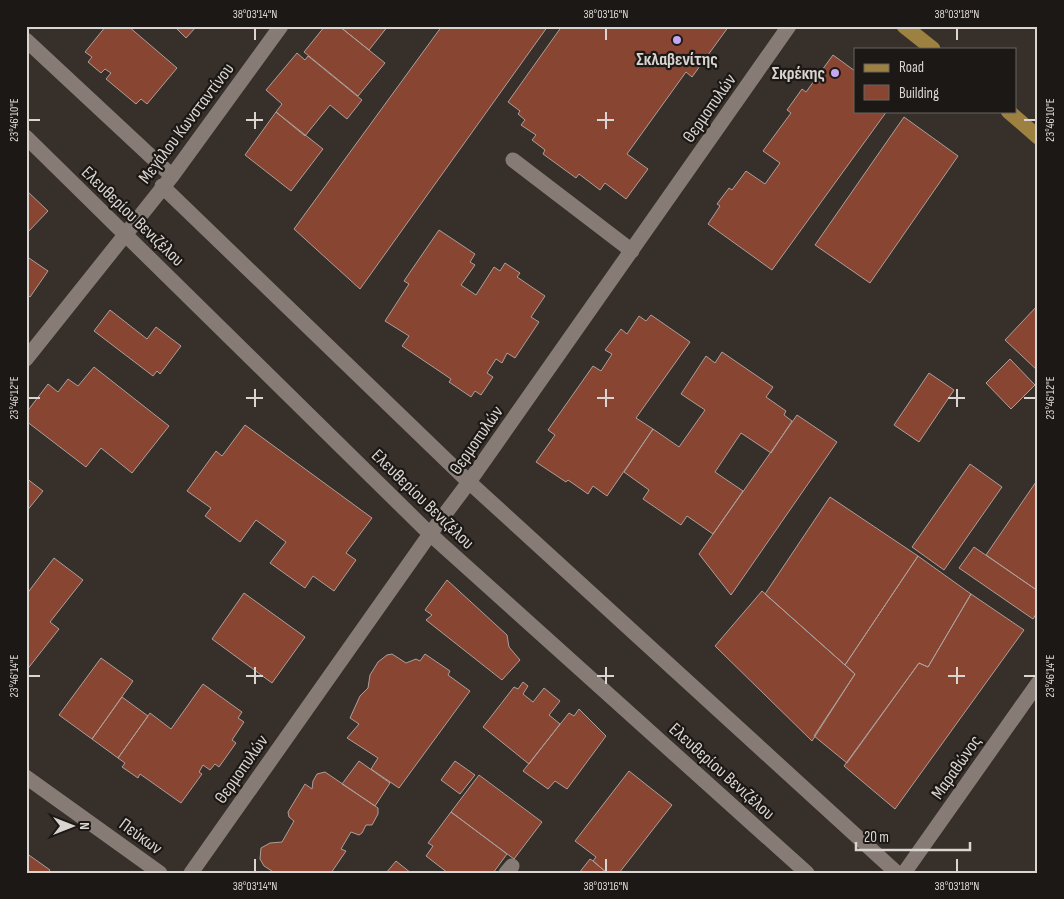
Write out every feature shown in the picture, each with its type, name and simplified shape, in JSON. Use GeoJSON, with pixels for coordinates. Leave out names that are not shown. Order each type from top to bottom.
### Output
{"type":"FeatureCollection","features":[{"type":"Feature","properties":{"kind":"main road"},"geometry":{"type":"LineString","coordinates":[[904,26],[932,48]]}},
{"type":"Feature","properties":{"kind":"main road"},"geometry":{"type":"LineString","coordinates":[[1009,112],[1038,137]]}},
{"type":"Feature","properties":{"kind":"street","name":"Μεγάλου Κωνσταντίνου"},"geometry":{"type":"LineString","coordinates":[[26,359],[167,181],[281,26]]}},
{"type":"Feature","properties":{"kind":"street","name":"Θερμοπυλών"},"geometry":{"type":"LineString","coordinates":[[191,873],[430,534],[470,482],[789,26]]}},
{"type":"Feature","properties":{"kind":"street"},"geometry":{"type":"LineString","coordinates":[[26,40],[470,482],[898,873]]}},
{"type":"Feature","properties":{"kind":"street","name":"Ελευθερίου Βενιζέλου"},"geometry":{"type":"LineString","coordinates":[[26,137],[430,534],[807,873]]}},
{"type":"Feature","properties":{"kind":"street"},"geometry":{"type":"LineString","coordinates":[[513,160],[632,250]]}},
{"type":"Feature","properties":{"kind":"street","name":"Μαραθώνος"},"geometry":{"type":"LineString","coordinates":[[904,873],[1038,683]]}},
{"type":"Feature","properties":{"kind":"street","name":"Πεύκων"},"geometry":{"type":"LineString","coordinates":[[26,777],[160,873]]}},
{"type":"Feature","properties":{"kind":"building"},"geometry":{"type":"Polygon","coordinates":[[[106,26],[128,26],[177,68],[147,104],[141,99],[136,104],[106,79],[111,73],[105,69],[101,73],[88,62],[92,57],[85,52],[106,26]]]}},
{"type":"Feature","properties":{"kind":"building"},"geometry":{"type":"Polygon","coordinates":[[[174,26],[195,26],[196,27],[186,38],[174,26]]]}},
{"type":"Feature","properties":{"kind":"building"},"geometry":{"type":"Polygon","coordinates":[[[325,26],[339,26],[385,63],[358,96],[304,52],[325,26]]]}},
{"type":"Feature","properties":{"kind":"building"},"geometry":{"type":"Polygon","coordinates":[[[339,26],[388,26],[369,50],[339,26]]]}},
{"type":"Feature","properties":{"kind":"building"},"geometry":{"type":"Polygon","coordinates":[[[442,26],[548,26],[360,289],[294,229],[442,26]]]}},
{"type":"Feature","properties":{"kind":"building"},"geometry":{"type":"Polygon","coordinates":[[[562,26],[729,26],[692,77],[686,72],[627,154],[648,169],[626,199],[605,183],[600,190],[579,174],[576,178],[543,154],[545,150],[532,140],[536,135],[521,125],[525,120],[518,114],[520,111],[508,102],[562,26]]]}},
{"type":"Feature","properties":{"kind":"building"},"geometry":{"type":"Polygon","coordinates":[[[297,53],[305,60],[308,56],[362,100],[347,119],[330,105],[305,136],[276,112],[282,104],[266,90],[297,53]]]}},
{"type":"Feature","properties":{"kind":"building"},"geometry":{"type":"Polygon","coordinates":[[[833,55],[854,70],[854,112],[886,112],[772,270],[708,224],[720,206],[717,204],[729,188],[732,190],[746,171],[765,184],[780,163],[763,151],[791,113],[787,110],[802,89],[806,92],[833,55]]]}},
{"type":"Feature","properties":{"kind":"building"},"geometry":{"type":"Polygon","coordinates":[[[276,112],[323,149],[291,191],[245,155],[276,112]]]}},
{"type":"Feature","properties":{"kind":"building"},"geometry":{"type":"Polygon","coordinates":[[[904,117],[958,156],[870,283],[815,245],[904,117]]]}},
{"type":"Feature","properties":{"kind":"building"},"geometry":{"type":"Polygon","coordinates":[[[26,190],[48,211],[27,233],[26,233],[26,190]]]}},
{"type":"Feature","properties":{"kind":"building"},"geometry":{"type":"Polygon","coordinates":[[[439,230],[475,254],[470,262],[475,265],[461,285],[476,295],[494,267],[500,271],[505,263],[520,273],[517,277],[545,296],[531,317],[539,322],[515,358],[507,353],[502,363],[496,359],[487,373],[493,377],[481,395],[475,391],[471,397],[449,382],[451,379],[402,346],[409,336],[385,321],[409,284],[404,281],[439,230]]]}},
{"type":"Feature","properties":{"kind":"building"},"geometry":{"type":"Polygon","coordinates":[[[26,256],[48,271],[30,297],[26,294],[26,256]]]}},
{"type":"Feature","properties":{"kind":"building"},"geometry":{"type":"Polygon","coordinates":[[[1038,305],[1038,371],[1005,340],[1038,305]]]}},
{"type":"Feature","properties":{"kind":"building"},"geometry":{"type":"Polygon","coordinates":[[[110,310],[147,339],[156,327],[181,346],[160,374],[157,371],[153,376],[94,331],[110,310]]]}},
{"type":"Feature","properties":{"kind":"building"},"geometry":{"type":"Polygon","coordinates":[[[651,315],[690,342],[636,418],[653,429],[607,496],[593,486],[588,494],[536,462],[555,435],[548,430],[593,366],[601,371],[612,354],[605,350],[621,329],[627,334],[639,316],[646,321],[651,315]]]}},
{"type":"Feature","properties":{"kind":"building"},"geometry":{"type":"Polygon","coordinates":[[[722,352],[773,387],[766,397],[786,411],[784,415],[792,421],[771,453],[741,433],[715,472],[743,491],[713,534],[687,516],[681,525],[643,499],[649,490],[624,472],[653,429],[679,447],[705,410],[681,394],[706,356],[715,363],[722,352]]]}},
{"type":"Feature","properties":{"kind":"building"},"geometry":{"type":"Polygon","coordinates":[[[1010,359],[1035,385],[1011,409],[986,383],[1010,359]]]}},
{"type":"Feature","properties":{"kind":"building"},"geometry":{"type":"Polygon","coordinates":[[[94,367],[169,426],[132,473],[101,448],[86,467],[26,421],[26,413],[48,384],[58,392],[68,379],[78,386],[94,367]]]}},
{"type":"Feature","properties":{"kind":"building"},"geometry":{"type":"Polygon","coordinates":[[[929,373],[954,390],[919,442],[894,425],[929,373]]]}},
{"type":"Feature","properties":{"kind":"building"},"geometry":{"type":"Polygon","coordinates":[[[797,415],[837,442],[731,595],[699,554],[797,415]]]}},
{"type":"Feature","properties":{"kind":"building"},"geometry":{"type":"Polygon","coordinates":[[[245,425],[372,518],[346,553],[356,560],[334,591],[313,576],[305,588],[270,563],[286,542],[256,520],[240,542],[205,516],[211,508],[187,491],[216,451],[222,456],[245,425]]]}},
{"type":"Feature","properties":{"kind":"building"},"geometry":{"type":"Polygon","coordinates":[[[970,464],[1002,487],[944,570],[912,547],[970,464]]]}},
{"type":"Feature","properties":{"kind":"building"},"geometry":{"type":"Polygon","coordinates":[[[26,478],[43,491],[26,512],[26,478]]]}},
{"type":"Feature","properties":{"kind":"building"},"geometry":{"type":"Polygon","coordinates":[[[1038,479],[1038,591],[986,555],[1038,479]]]}},
{"type":"Feature","properties":{"kind":"building"},"geometry":{"type":"Polygon","coordinates":[[[830,497],[918,556],[845,665],[765,594],[830,497]]]}},
{"type":"Feature","properties":{"kind":"building"},"geometry":{"type":"Polygon","coordinates":[[[974,547],[1038,591],[1038,611],[1033,619],[959,568],[974,547]]]}},
{"type":"Feature","properties":{"kind":"building"},"geometry":{"type":"Polygon","coordinates":[[[918,556],[971,594],[928,667],[919,663],[847,763],[814,736],[855,674],[845,665],[918,556]]]}},
{"type":"Feature","properties":{"kind":"building"},"geometry":{"type":"Polygon","coordinates":[[[54,558],[83,580],[50,622],[59,629],[26,671],[26,595],[54,558]]]}},
{"type":"Feature","properties":{"kind":"building"},"geometry":{"type":"Polygon","coordinates":[[[447,580],[507,635],[509,647],[520,660],[502,680],[426,620],[432,615],[425,610],[447,580]]]}},
{"type":"Feature","properties":{"kind":"building"},"geometry":{"type":"Polygon","coordinates":[[[762,591],[855,674],[812,741],[715,646],[762,591]]]}},
{"type":"Feature","properties":{"kind":"building"},"geometry":{"type":"Polygon","coordinates":[[[244,593],[305,637],[272,683],[212,639],[244,593]]]}},
{"type":"Feature","properties":{"kind":"building"},"geometry":{"type":"Polygon","coordinates":[[[971,594],[1024,630],[895,809],[844,766],[919,663],[928,667],[971,594]]]}},
{"type":"Feature","properties":{"kind":"building"},"geometry":{"type":"Polygon","coordinates":[[[392,654],[406,663],[416,659],[420,661],[425,654],[450,671],[448,675],[470,691],[399,788],[371,769],[378,758],[347,738],[359,724],[350,718],[360,696],[368,688],[370,675],[378,662],[387,655],[392,654]]]}},
{"type":"Feature","properties":{"kind":"building"},"geometry":{"type":"Polygon","coordinates":[[[101,658],[133,681],[92,739],[59,715],[101,658]]]}},
{"type":"Feature","properties":{"kind":"building"},"geometry":{"type":"Polygon","coordinates":[[[523,682],[528,686],[523,694],[533,702],[544,688],[560,701],[549,715],[560,724],[529,764],[483,727],[514,687],[518,689],[523,682]]]}},
{"type":"Feature","properties":{"kind":"building"},"geometry":{"type":"Polygon","coordinates":[[[203,684],[242,712],[238,718],[244,722],[232,740],[236,743],[219,767],[215,764],[210,770],[203,765],[199,772],[202,774],[181,803],[140,774],[138,778],[122,767],[125,763],[118,758],[150,713],[171,729],[203,684]]]}},
{"type":"Feature","properties":{"kind":"building"},"geometry":{"type":"Polygon","coordinates":[[[122,697],[148,716],[118,758],[92,739],[122,697]]]}},
{"type":"Feature","properties":{"kind":"building"},"geometry":{"type":"Polygon","coordinates":[[[579,709],[606,736],[567,789],[555,781],[548,789],[523,771],[569,713],[574,716],[579,709]]]}},
{"type":"Feature","properties":{"kind":"building"},"geometry":{"type":"Polygon","coordinates":[[[359,761],[390,783],[375,806],[342,784],[359,761]]]}},
{"type":"Feature","properties":{"kind":"building"},"geometry":{"type":"Polygon","coordinates":[[[455,761],[475,775],[460,794],[441,780],[455,761]]]}},
{"type":"Feature","properties":{"kind":"building"},"geometry":{"type":"Polygon","coordinates":[[[629,771],[672,805],[619,873],[607,873],[593,861],[596,857],[575,841],[629,771]]]}},
{"type":"Feature","properties":{"kind":"building"},"geometry":{"type":"Polygon","coordinates":[[[325,772],[378,808],[378,814],[372,825],[366,825],[359,835],[351,832],[341,849],[346,851],[331,873],[275,873],[264,866],[260,859],[261,848],[270,843],[282,842],[294,821],[289,817],[288,812],[305,784],[312,789],[313,781],[317,774],[325,772]]]}},
{"type":"Feature","properties":{"kind":"building"},"geometry":{"type":"Polygon","coordinates":[[[479,775],[542,822],[514,859],[451,812],[479,775]]]}},
{"type":"Feature","properties":{"kind":"building"},"geometry":{"type":"Polygon","coordinates":[[[451,812],[507,854],[493,873],[448,873],[426,856],[433,846],[428,843],[451,812]]]}},
{"type":"Feature","properties":{"kind":"building"},"geometry":{"type":"Polygon","coordinates":[[[26,853],[50,870],[48,873],[26,873],[26,853]]]}},
{"type":"Feature","properties":{"kind":"building"},"geometry":{"type":"Polygon","coordinates":[[[590,859],[593,861],[607,873],[579,873],[590,859]]]}},
{"type":"Feature","properties":{"kind":"building"},"geometry":{"type":"Polygon","coordinates":[[[396,861],[411,873],[386,873],[396,861]]]}},
{"type":"Feature","properties":{"kind":"place","name":"Σκλαβενίτης"},"geometry":{"type":"Point","coordinates":[677,40]}},
{"type":"Feature","properties":{"kind":"place","name":"Σκρέκης"},"geometry":{"type":"Point","coordinates":[835,73]}}]}
